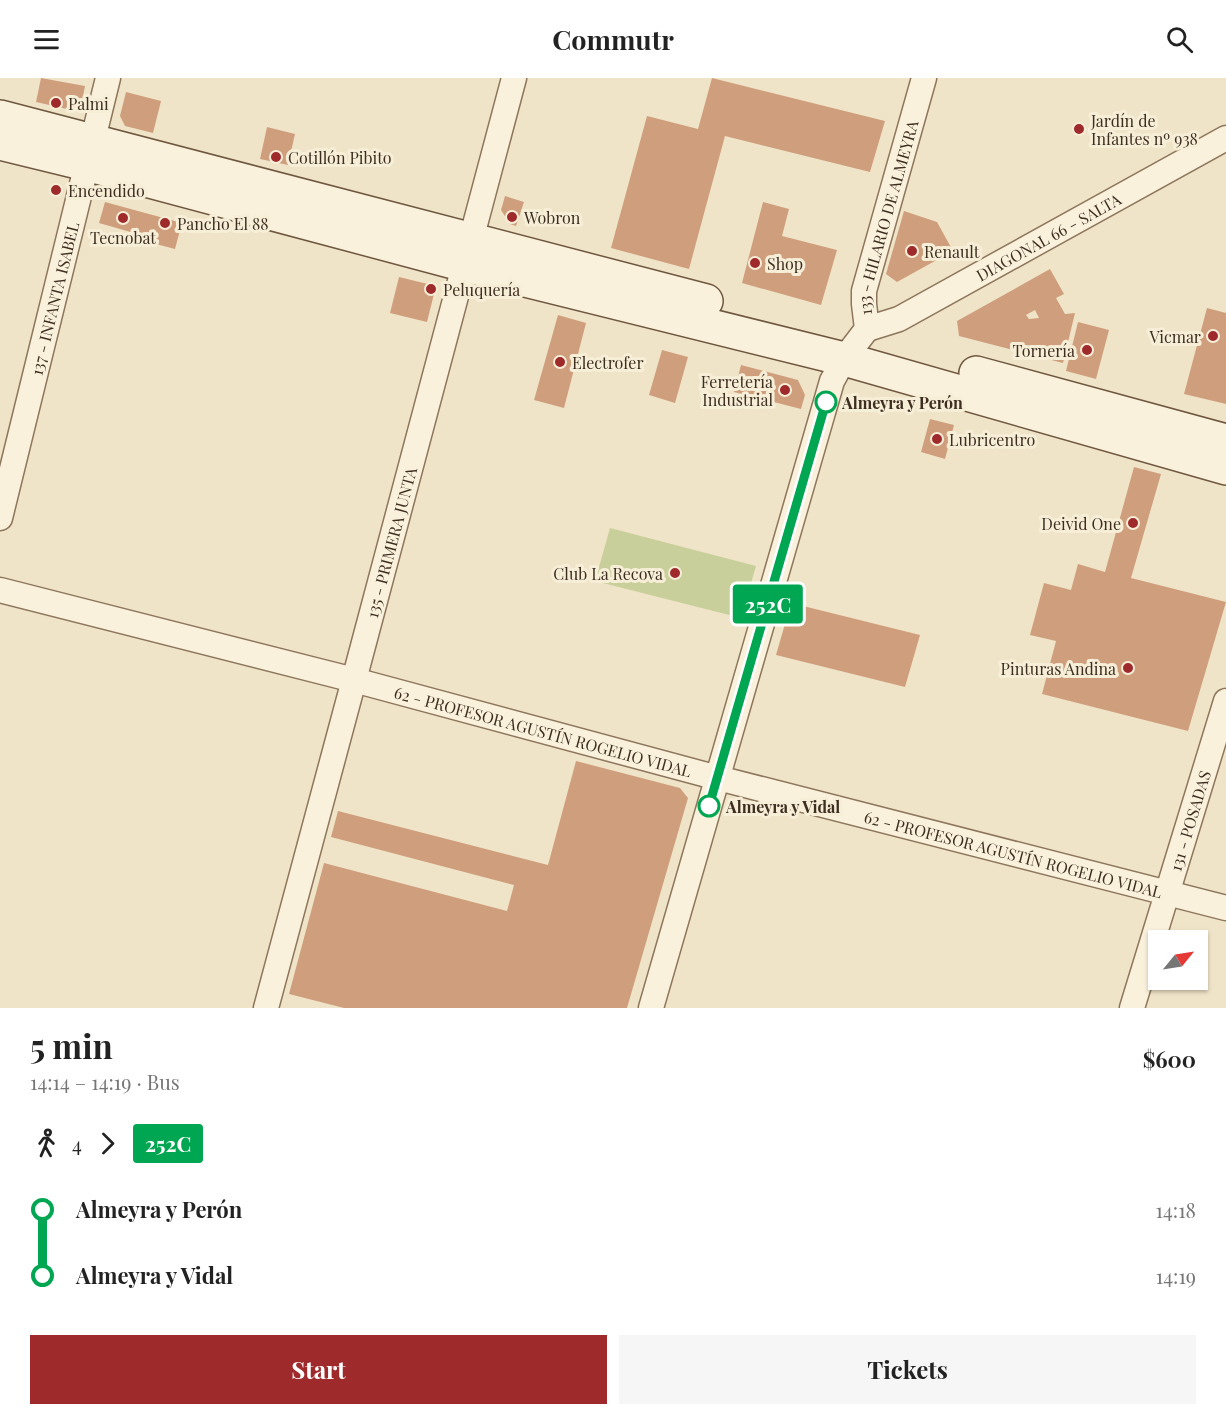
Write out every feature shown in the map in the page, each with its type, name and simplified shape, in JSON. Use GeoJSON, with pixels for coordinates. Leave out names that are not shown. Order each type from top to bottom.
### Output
{"type":"FeatureCollection","features":[{"type":"Feature","properties":{"kind":"main road"},"geometry":{"type":"LineString","coordinates":[[0,117],[90,153],[468,253],[856,343],[1226,441]]}},
{"type":"Feature","properties":{"kind":"main road"},"geometry":{"type":"LineString","coordinates":[[0,142],[90,153]]}},
{"type":"Feature","properties":{"kind":"main road"},"geometry":{"type":"LineString","coordinates":[[856,343],[1226,468]]}},
{"type":"Feature","properties":{"kind":"street","name":"137 - INFANTA ISABEL"},"geometry":{"type":"LineString","coordinates":[[0,518],[108,78]]}},
{"type":"Feature","properties":{"kind":"street","name":"135 - PRIMERA JUNTA"},"geometry":{"type":"LineString","coordinates":[[266,1008],[514,78]]}},
{"type":"Feature","properties":{"kind":"street","name":"133 - HILARIO DE ALMEYRA"},"geometry":{"type":"LineString","coordinates":[[856,343],[864,304],[864,291],[924,78]]}},
{"type":"Feature","properties":{"kind":"street","name":"DIAGONAL 66 - SALTA"},"geometry":{"type":"LineString","coordinates":[[856,343],[1226,138]]}},
{"type":"Feature","properties":{"kind":"street"},"geometry":{"type":"LineString","coordinates":[[651,1008],[832,381],[856,343]]}},
{"type":"Feature","properties":{"kind":"street","name":"62 - PROFESOR AGUSTÍN ROGELIO VIDAL"},"geometry":{"type":"LineString","coordinates":[[0,590],[1226,908]]}},
{"type":"Feature","properties":{"kind":"street","name":"131 - POSADAS"},"geometry":{"type":"LineString","coordinates":[[1132,1008],[1226,701]]}},
{"type":"Feature","properties":{"kind":"green space","name":"Club La Recova"},"geometry":{"type":"Polygon","coordinates":[[[610,528],[756,566],[741,618],[595,581],[610,528]]]}},
{"type":"Feature","properties":{"kind":"building"},"geometry":{"type":"Polygon","coordinates":[[[41,78],[85,86],[80,112],[36,102],[41,78]]]}},
{"type":"Feature","properties":{"kind":"building"},"geometry":{"type":"Polygon","coordinates":[[[712,78],[885,121],[870,172],[725,136],[689,269],[611,248],[647,116],[698,129],[712,78]]]}},
{"type":"Feature","properties":{"kind":"building"},"geometry":{"type":"Polygon","coordinates":[[[126,92],[161,101],[153,133],[125,126],[120,116],[126,92]]]}},
{"type":"Feature","properties":{"kind":"building"},"geometry":{"type":"Polygon","coordinates":[[[267,127],[295,134],[288,165],[260,159],[267,127]]]}},
{"type":"Feature","properties":{"kind":"building","name":"Wobron"},"geometry":{"type":"Polygon","coordinates":[[[505,196],[524,202],[516,226],[510,224],[501,210],[505,196]]]}},
{"type":"Feature","properties":{"kind":"building"},"geometry":{"type":"Polygon","coordinates":[[[105,202],[182,223],[175,249],[152,243],[154,234],[143,232],[141,235],[99,223],[105,202]]]}},
{"type":"Feature","properties":{"kind":"building"},"geometry":{"type":"Polygon","coordinates":[[[763,202],[789,209],[782,236],[837,250],[821,305],[742,283],[763,202]]]}},
{"type":"Feature","properties":{"kind":"building"},"geometry":{"type":"Polygon","coordinates":[[[904,211],[937,222],[953,251],[897,282],[886,274],[904,211]]]}},
{"type":"Feature","properties":{"kind":"building"},"geometry":{"type":"Polygon","coordinates":[[[1050,269],[1064,294],[1056,298],[1065,314],[1075,313],[1063,363],[959,336],[957,321],[1050,269]],[[1035,310],[1026,315],[1029,319],[1039,318],[1035,310]]]}},
{"type":"Feature","properties":{"kind":"building"},"geometry":{"type":"Polygon","coordinates":[[[399,277],[436,286],[427,322],[390,313],[399,277]]]}},
{"type":"Feature","properties":{"kind":"building","name":"Vicmar"},"geometry":{"type":"Polygon","coordinates":[[[1207,308],[1226,313],[1226,404],[1184,394],[1207,308]]]}},
{"type":"Feature","properties":{"kind":"building","name":"Electrofer"},"geometry":{"type":"Polygon","coordinates":[[[558,315],[586,323],[564,408],[534,400],[558,315]]]}},
{"type":"Feature","properties":{"kind":"building","name":"Tornería"},"geometry":{"type":"Polygon","coordinates":[[[1078,322],[1109,330],[1096,379],[1066,371],[1078,322]]]}},
{"type":"Feature","properties":{"kind":"building"},"geometry":{"type":"Polygon","coordinates":[[[662,350],[688,357],[675,403],[649,395],[662,350]]]}},
{"type":"Feature","properties":{"kind":"building"},"geometry":{"type":"Polygon","coordinates":[[[741,365],[798,380],[805,395],[801,409],[734,392],[741,365]]]}},
{"type":"Feature","properties":{"kind":"building","name":"Lubricentro"},"geometry":{"type":"Polygon","coordinates":[[[930,419],[954,425],[945,459],[921,452],[930,419]]]}},
{"type":"Feature","properties":{"kind":"building","name":"Pinturas Andina"},"geometry":{"type":"Polygon","coordinates":[[[1134,467],[1161,474],[1131,578],[1226,602],[1188,731],[1042,694],[1056,641],[1030,635],[1044,583],[1071,590],[1078,564],[1105,572],[1134,467]]]}},
{"type":"Feature","properties":{"kind":"building"},"geometry":{"type":"Polygon","coordinates":[[[791,603],[920,635],[905,687],[776,655],[791,603]]]}},
{"type":"Feature","properties":{"kind":"building"},"geometry":{"type":"Polygon","coordinates":[[[576,761],[680,788],[688,798],[627,1008],[344,1008],[289,994],[324,863],[507,911],[514,885],[331,837],[338,811],[548,865],[576,761]]]}},
{"type":"Feature","properties":{"kind":"bus line","name":"252C"},"geometry":{"type":"LineString","coordinates":[[709,806],[826,402]]}},
{"type":"Feature","properties":{"kind":"place","name":"Palmi"},"geometry":{"type":"Point","coordinates":[56,103]}},
{"type":"Feature","properties":{"kind":"place","name":"Jardín de Infantes nº 938"},"geometry":{"type":"Point","coordinates":[1079,129]}},
{"type":"Feature","properties":{"kind":"place","name":"Cotillón Pibito"},"geometry":{"type":"Point","coordinates":[276,157]}},
{"type":"Feature","properties":{"kind":"place","name":"Encendido"},"geometry":{"type":"Point","coordinates":[56,190]}},
{"type":"Feature","properties":{"kind":"place","name":"Wobron"},"geometry":{"type":"Point","coordinates":[512,217]}},
{"type":"Feature","properties":{"kind":"place","name":"Tecnobat"},"geometry":{"type":"Point","coordinates":[123,218]}},
{"type":"Feature","properties":{"kind":"place","name":"Pancho El 88"},"geometry":{"type":"Point","coordinates":[165,223]}},
{"type":"Feature","properties":{"kind":"place","name":"Renault"},"geometry":{"type":"Point","coordinates":[912,251]}},
{"type":"Feature","properties":{"kind":"place","name":"Shop"},"geometry":{"type":"Point","coordinates":[755,263]}},
{"type":"Feature","properties":{"kind":"place","name":"Peluquería"},"geometry":{"type":"Point","coordinates":[431,289]}},
{"type":"Feature","properties":{"kind":"place","name":"Vicmar"},"geometry":{"type":"Point","coordinates":[1213,336]}},
{"type":"Feature","properties":{"kind":"place","name":"Tornería"},"geometry":{"type":"Point","coordinates":[1087,350]}},
{"type":"Feature","properties":{"kind":"place","name":"Electrofer"},"geometry":{"type":"Point","coordinates":[560,362]}},
{"type":"Feature","properties":{"kind":"place","name":"Ferretería Industrial"},"geometry":{"type":"Point","coordinates":[785,390]}},
{"type":"Feature","properties":{"kind":"place","name":"Almeyra y Perón"},"geometry":{"type":"Point","coordinates":[826,402]}},
{"type":"Feature","properties":{"kind":"place","name":"Lubricentro"},"geometry":{"type":"Point","coordinates":[937,439]}},
{"type":"Feature","properties":{"kind":"place","name":"Deivid One"},"geometry":{"type":"Point","coordinates":[1133,523]}},
{"type":"Feature","properties":{"kind":"place","name":"Club La Recova"},"geometry":{"type":"Point","coordinates":[675,573]}},
{"type":"Feature","properties":{"kind":"place","name":"Pinturas Andina"},"geometry":{"type":"Point","coordinates":[1128,668]}},
{"type":"Feature","properties":{"kind":"place","name":"Almeyra y Vidal"},"geometry":{"type":"Point","coordinates":[709,806]}}]}
